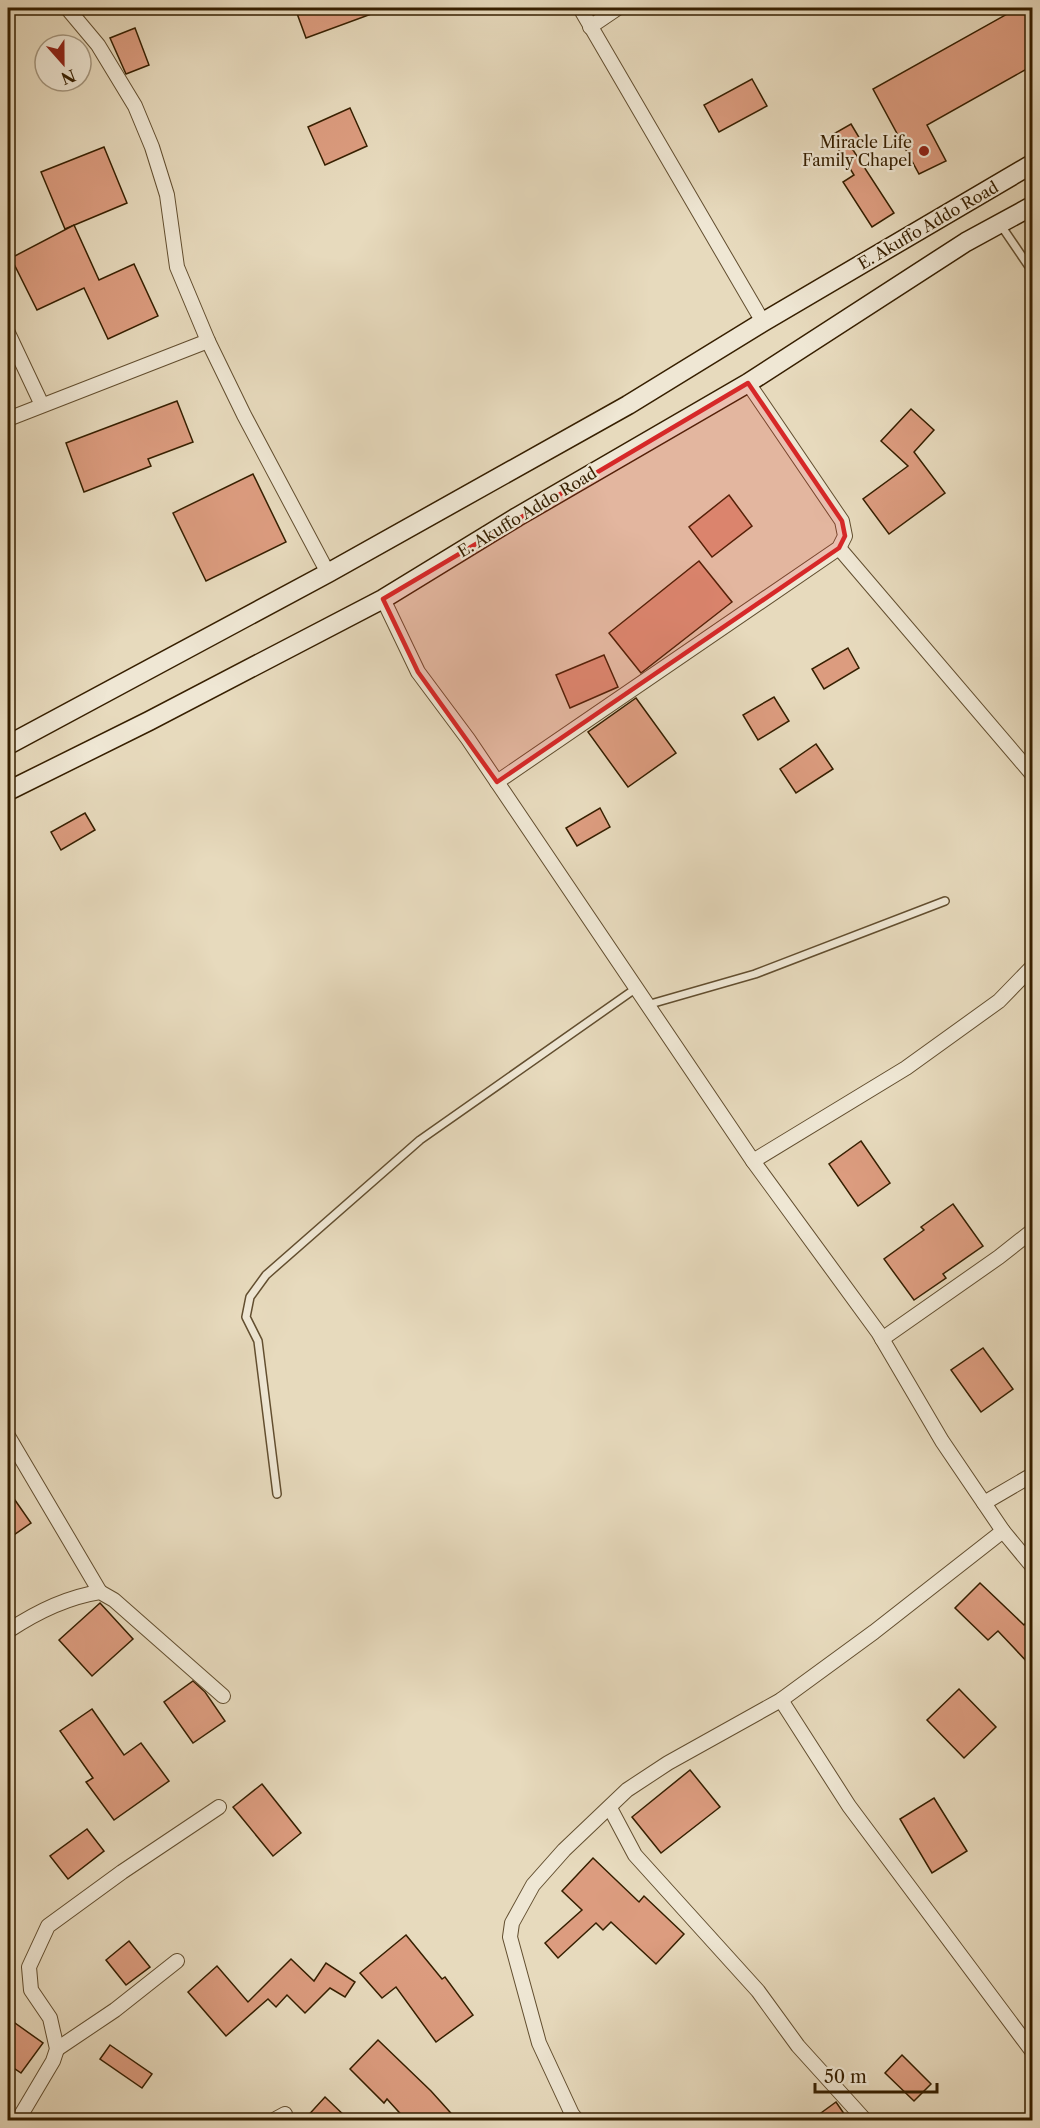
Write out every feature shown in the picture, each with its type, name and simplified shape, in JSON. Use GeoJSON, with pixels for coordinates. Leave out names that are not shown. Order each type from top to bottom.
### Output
{"type":"FeatureCollection","features":[{"type":"Feature","properties":{"kind":"main road","name":"E. Akuffo Addo Road"},"geometry":{"type":"LineString","coordinates":[[8,745],[328,573],[628,405],[763,321],[1032,164]]}},
{"type":"Feature","properties":{"kind":"main road","name":"E. Akuffo Addo Road"},"geometry":{"type":"LineString","coordinates":[[8,791],[149,721],[383,599],[517,517],[748,383],[966,242],[1032,206]]}},
{"type":"Feature","properties":{"kind":"street"},"geometry":{"type":"LineString","coordinates":[[67,8],[98,45],[135,106],[152,147],[167,195],[177,267],[208,341],[244,415],[328,573]]}},
{"type":"Feature","properties":{"kind":"street"},"geometry":{"type":"LineString","coordinates":[[580,8],[763,321]]}},
{"type":"Feature","properties":{"kind":"street"},"geometry":{"type":"LineString","coordinates":[[590,27],[618,8]]}},
{"type":"Feature","properties":{"kind":"street"},"geometry":{"type":"LineString","coordinates":[[8,333],[42,405]]}},
{"type":"Feature","properties":{"kind":"street"},"geometry":{"type":"LineString","coordinates":[[8,419],[208,341]]}},
{"type":"Feature","properties":{"kind":"street"},"geometry":{"type":"LineString","coordinates":[[497,782],[838,548],[845,536],[842,521],[748,383]]}},
{"type":"Feature","properties":{"kind":"street"},"geometry":{"type":"LineString","coordinates":[[838,548],[1032,774]]}},
{"type":"Feature","properties":{"kind":"street"},"geometry":{"type":"LineString","coordinates":[[383,599],[418,672],[468,739],[753,1161],[882,1339],[942,1441],[1003,1531],[1032,1566]]}},
{"type":"Feature","properties":{"kind":"street"},"geometry":{"type":"LineString","coordinates":[[753,1161],[906,1068],[999,1001],[1032,967]]}},
{"type":"Feature","properties":{"kind":"street"},"geometry":{"type":"LineString","coordinates":[[882,1339],[999,1257],[1032,1231]]}},
{"type":"Feature","properties":{"kind":"street"},"geometry":{"type":"LineString","coordinates":[[8,1436],[100,1592],[114,1600],[223,1696]]}},
{"type":"Feature","properties":{"kind":"street"},"geometry":{"type":"LineString","coordinates":[[984,1503],[1032,1475]]}},
{"type":"Feature","properties":{"kind":"street"},"geometry":{"type":"LineString","coordinates":[[577,2121],[539,2043],[510,1937],[512,1923],[533,1885],[564,1850],[627,1790],[668,1763],[781,1700],[874,1632],[1003,1531]]}},
{"type":"Feature","properties":{"kind":"street"},"geometry":{"type":"LineString","coordinates":[[8,1631],[27,1618],[82,1594],[100,1592]]}},
{"type":"Feature","properties":{"kind":"street"},"geometry":{"type":"LineString","coordinates":[[781,1700],[849,1806],[1032,2051]]}},
{"type":"Feature","properties":{"kind":"street"},"geometry":{"type":"LineString","coordinates":[[18,2121],[53,2061],[57,2049],[50,2018],[31,1990],[29,1967],[48,1926],[122,1872],[219,1807]]}},
{"type":"Feature","properties":{"kind":"street"},"geometry":{"type":"LineString","coordinates":[[610,1808],[635,1855],[758,1991],[798,2046],[865,2121]]}},
{"type":"Feature","properties":{"kind":"street"},"geometry":{"type":"LineString","coordinates":[[57,2049],[115,2010],[177,1961]]}},
{"type":"Feature","properties":{"kind":"lane"},"geometry":{"type":"LineString","coordinates":[[1000,224],[1032,271]]}},
{"type":"Feature","properties":{"kind":"lane"},"geometry":{"type":"LineString","coordinates":[[646,1005],[755,974],[945,901]]}},
{"type":"Feature","properties":{"kind":"lane"},"geometry":{"type":"LineString","coordinates":[[277,1494],[258,1341],[246,1317],[250,1297],[266,1275],[420,1140],[635,989]]}},
{"type":"Feature","properties":{"kind":"highlighted area"},"geometry":{"type":"Polygon","coordinates":[[[748,383],[842,521],[845,536],[839,548],[497,782],[418,672],[383,599],[748,383]]]}},
{"type":"Feature","properties":{"kind":"building"},"geometry":{"type":"Polygon","coordinates":[[[295,8],[385,8],[385,9],[306,38],[295,8]]]}},
{"type":"Feature","properties":{"kind":"building"},"geometry":{"type":"Polygon","coordinates":[[[1018,8],[1032,8],[1032,66],[927,125],[946,161],[919,174],[873,89],[1018,8]]]}},
{"type":"Feature","properties":{"kind":"building"},"geometry":{"type":"Polygon","coordinates":[[[135,28],[149,65],[126,74],[110,38],[135,28]]]}},
{"type":"Feature","properties":{"kind":"building"},"geometry":{"type":"Polygon","coordinates":[[[752,79],[767,106],[719,132],[704,105],[752,79]]]}},
{"type":"Feature","properties":{"kind":"building"},"geometry":{"type":"Polygon","coordinates":[[[350,108],[367,146],[325,165],[308,127],[350,108]]]}},
{"type":"Feature","properties":{"kind":"building"},"geometry":{"type":"Polygon","coordinates":[[[851,124],[863,144],[853,150],[894,213],[872,227],[843,182],[854,175],[830,136],[851,124]]]}},
{"type":"Feature","properties":{"kind":"building"},"geometry":{"type":"Polygon","coordinates":[[[104,147],[127,203],[65,229],[41,172],[104,147]]]}},
{"type":"Feature","properties":{"kind":"building"},"geometry":{"type":"Polygon","coordinates":[[[74,225],[99,280],[134,264],[158,316],[108,339],[84,288],[37,310],[11,258],[74,225]]]}},
{"type":"Feature","properties":{"kind":"building"},"geometry":{"type":"Polygon","coordinates":[[[177,401],[193,442],[148,459],[151,466],[84,492],[66,443],[177,401]]]}},
{"type":"Feature","properties":{"kind":"building"},"geometry":{"type":"Polygon","coordinates":[[[911,409],[934,430],[914,452],[945,493],[889,534],[863,499],[908,466],[881,441],[911,409]]]}},
{"type":"Feature","properties":{"kind":"building"},"geometry":{"type":"Polygon","coordinates":[[[253,474],[286,542],[206,581],[173,513],[253,474]]]}},
{"type":"Feature","properties":{"kind":"building"},"geometry":{"type":"Polygon","coordinates":[[[729,495],[752,526],[712,557],[689,527],[729,495]]]}},
{"type":"Feature","properties":{"kind":"building"},"geometry":{"type":"Polygon","coordinates":[[[699,561],[732,602],[641,673],[609,633],[699,561]]]}},
{"type":"Feature","properties":{"kind":"building"},"geometry":{"type":"Polygon","coordinates":[[[848,648],[859,668],[824,689],[812,669],[848,648]]]}},
{"type":"Feature","properties":{"kind":"building"},"geometry":{"type":"Polygon","coordinates":[[[604,655],[618,687],[570,708],[556,675],[604,655]]]}},
{"type":"Feature","properties":{"kind":"building"},"geometry":{"type":"Polygon","coordinates":[[[774,697],[789,721],[758,740],[743,715],[774,697]]]}},
{"type":"Feature","properties":{"kind":"building"},"geometry":{"type":"Polygon","coordinates":[[[636,698],[676,753],[628,787],[588,732],[636,698]]]}},
{"type":"Feature","properties":{"kind":"building"},"geometry":{"type":"Polygon","coordinates":[[[816,744],[833,769],[796,793],[780,769],[816,744]]]}},
{"type":"Feature","properties":{"kind":"building"},"geometry":{"type":"Polygon","coordinates":[[[600,808],[610,827],[577,846],[566,828],[600,808]]]}},
{"type":"Feature","properties":{"kind":"building"},"geometry":{"type":"Polygon","coordinates":[[[85,813],[95,830],[61,850],[51,832],[85,813]]]}},
{"type":"Feature","properties":{"kind":"building"},"geometry":{"type":"Polygon","coordinates":[[[861,1141],[890,1183],[858,1206],[829,1164],[861,1141]]]}},
{"type":"Feature","properties":{"kind":"building"},"geometry":{"type":"Polygon","coordinates":[[[953,1204],[983,1246],[943,1274],[946,1278],[914,1300],[884,1259],[924,1230],[921,1227],[953,1204]]]}},
{"type":"Feature","properties":{"kind":"building"},"geometry":{"type":"Polygon","coordinates":[[[983,1348],[1013,1389],[981,1412],[951,1370],[983,1348]]]}},
{"type":"Feature","properties":{"kind":"building"},"geometry":{"type":"Polygon","coordinates":[[[8,1490],[31,1523],[8,1539],[8,1490]]]}},
{"type":"Feature","properties":{"kind":"building"},"geometry":{"type":"Polygon","coordinates":[[[980,1583],[1024,1625],[1032,1616],[1032,1667],[998,1631],[988,1640],[955,1608],[980,1583]]]}},
{"type":"Feature","properties":{"kind":"building"},"geometry":{"type":"Polygon","coordinates":[[[100,1603],[133,1639],[92,1676],[59,1640],[100,1603]]]}},
{"type":"Feature","properties":{"kind":"building"},"geometry":{"type":"Polygon","coordinates":[[[193,1681],[205,1692],[225,1721],[193,1743],[164,1702],[193,1681]]]}},
{"type":"Feature","properties":{"kind":"building"},"geometry":{"type":"Polygon","coordinates":[[[959,1689],[996,1727],[964,1758],[927,1720],[959,1689]]]}},
{"type":"Feature","properties":{"kind":"building"},"geometry":{"type":"Polygon","coordinates":[[[92,1709],[124,1755],[141,1743],[169,1781],[114,1820],[86,1782],[93,1778],[60,1731],[92,1709]]]}},
{"type":"Feature","properties":{"kind":"building"},"geometry":{"type":"Polygon","coordinates":[[[690,1770],[720,1807],[661,1853],[632,1817],[690,1770]]]}},
{"type":"Feature","properties":{"kind":"building"},"geometry":{"type":"Polygon","coordinates":[[[262,1784],[301,1833],[273,1856],[233,1807],[262,1784]]]}},
{"type":"Feature","properties":{"kind":"building"},"geometry":{"type":"Polygon","coordinates":[[[934,1798],[967,1851],[932,1873],[900,1819],[934,1798]]]}},
{"type":"Feature","properties":{"kind":"building"},"geometry":{"type":"Polygon","coordinates":[[[87,1829],[104,1851],[68,1879],[50,1856],[87,1829]]]}},
{"type":"Feature","properties":{"kind":"building"},"geometry":{"type":"Polygon","coordinates":[[[593,1858],[639,1902],[644,1896],[684,1934],[656,1964],[611,1922],[603,1930],[596,1923],[558,1958],[545,1943],[582,1910],[562,1891],[593,1858]]]}},
{"type":"Feature","properties":{"kind":"building"},"geometry":{"type":"Polygon","coordinates":[[[406,1935],[442,1979],[445,1977],[473,2015],[436,2042],[396,1987],[382,1998],[360,1973],[406,1935]]]}},
{"type":"Feature","properties":{"kind":"building"},"geometry":{"type":"Polygon","coordinates":[[[129,1941],[150,1967],[126,1985],[106,1960],[129,1941]]]}},
{"type":"Feature","properties":{"kind":"building"},"geometry":{"type":"Polygon","coordinates":[[[291,1959],[314,1981],[326,1963],[355,1982],[345,1997],[330,1988],[305,2013],[287,1995],[276,2007],[268,1999],[226,2036],[188,1992],[217,1966],[248,2002],[291,1959]]]}},
{"type":"Feature","properties":{"kind":"building"},"geometry":{"type":"Polygon","coordinates":[[[8,2018],[43,2043],[21,2073],[8,2064],[8,2018]]]}},
{"type":"Feature","properties":{"kind":"building"},"geometry":{"type":"Polygon","coordinates":[[[378,2040],[431,2091],[458,2121],[407,2121],[387,2099],[384,2103],[350,2069],[378,2040]]]}},
{"type":"Feature","properties":{"kind":"building"},"geometry":{"type":"Polygon","coordinates":[[[110,2045],[152,2074],[142,2088],[100,2059],[110,2045]]]}},
{"type":"Feature","properties":{"kind":"building"},"geometry":{"type":"Polygon","coordinates":[[[902,2055],[931,2084],[914,2101],[885,2073],[902,2055]]]}},
{"type":"Feature","properties":{"kind":"building"},"geometry":{"type":"Polygon","coordinates":[[[325,2097],[350,2121],[303,2121],[325,2097]]]}},
{"type":"Feature","properties":{"kind":"building"},"geometry":{"type":"Polygon","coordinates":[[[836,2102],[849,2121],[810,2121],[836,2102]]]}},
{"type":"Feature","properties":{"kind":"place","name":"Miracle Life Family Chapel"},"geometry":{"type":"Point","coordinates":[924,151]}}]}
